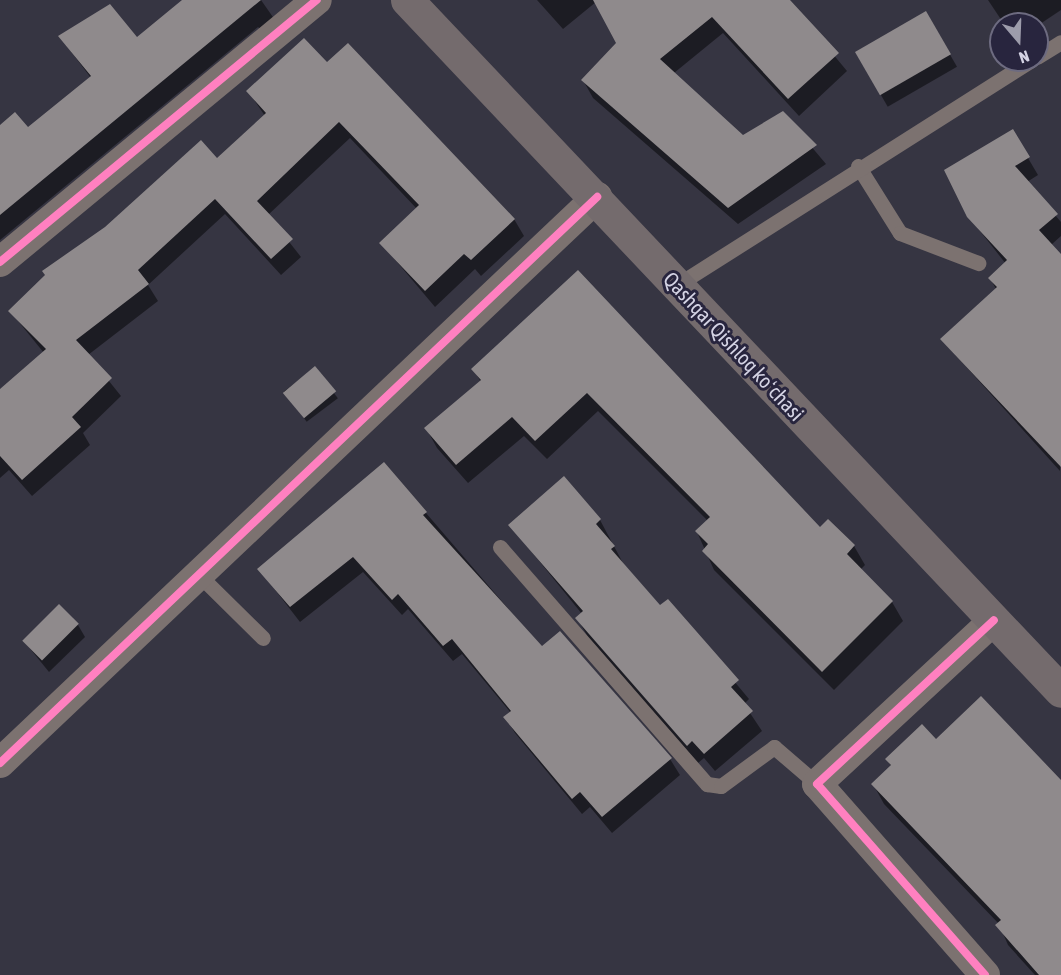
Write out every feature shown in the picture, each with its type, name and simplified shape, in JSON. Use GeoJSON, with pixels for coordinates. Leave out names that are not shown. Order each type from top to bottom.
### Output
{"type":"FeatureCollection","features":[{"type":"Feature","properties":{"kind":"main road","name":"Qashqar Qishloq koʻchasi"},"geometry":{"type":"LineString","coordinates":[[407,0],[597,197],[677,285],[1061,691]]}},
{"type":"Feature","properties":{"kind":"street"},"geometry":{"type":"LineString","coordinates":[[0,262],[317,0]]}},
{"type":"Feature","properties":{"kind":"street"},"geometry":{"type":"LineString","coordinates":[[0,763],[597,197]]}},
{"type":"Feature","properties":{"kind":"street"},"geometry":{"type":"LineString","coordinates":[[985,975],[817,783],[994,620]]}},
{"type":"Feature","properties":{"kind":"lane"},"geometry":{"type":"LineString","coordinates":[[677,285],[858,166],[1012,72]]}},
{"type":"Feature","properties":{"kind":"lane"},"geometry":{"type":"LineString","coordinates":[[858,166],[900,233],[978,264]]}},
{"type":"Feature","properties":{"kind":"lane"},"geometry":{"type":"LineString","coordinates":[[500,548],[707,784],[721,786],[774,747],[817,783]]}},
{"type":"Feature","properties":{"kind":"lane"},"geometry":{"type":"LineString","coordinates":[[198,574],[263,638]]}},
{"type":"Feature","properties":{"kind":"building"},"geometry":{"type":"Polygon","coordinates":[[[182,0],[261,0],[0,215],[0,125],[15,112],[28,127],[91,76],[58,36],[110,4],[137,37],[182,0]]]}},
{"type":"Feature","properties":{"kind":"building"},"geometry":{"type":"Polygon","coordinates":[[[593,0],[790,0],[839,53],[788,99],[712,17],[660,59],[743,135],[783,111],[817,145],[728,208],[581,80],[616,43],[593,0]]]}},
{"type":"Feature","properties":{"kind":"building"},"geometry":{"type":"Polygon","coordinates":[[[926,11],[951,54],[880,95],[855,52],[926,11]]]}},
{"type":"Feature","properties":{"kind":"building"},"geometry":{"type":"Polygon","coordinates":[[[304,38],[327,62],[348,43],[515,219],[471,260],[464,254],[425,291],[379,243],[419,205],[339,122],[257,201],[293,239],[271,259],[215,199],[138,270],[149,284],[76,340],[112,378],[72,417],[81,427],[22,480],[0,456],[0,389],[46,349],[8,311],[45,275],[42,271],[105,227],[201,140],[217,158],[266,113],[246,91],[304,38]]]}},
{"type":"Feature","properties":{"kind":"building"},"geometry":{"type":"Polygon","coordinates":[[[1013,129],[1030,157],[1015,166],[1058,214],[1039,230],[1061,254],[1061,467],[940,339],[997,287],[988,278],[1007,260],[967,217],[944,170],[1013,129]]]}},
{"type":"Feature","properties":{"kind":"building"},"geometry":{"type":"Polygon","coordinates":[[[578,270],[820,527],[828,519],[855,545],[847,554],[893,601],[822,672],[702,551],[708,544],[695,531],[710,517],[587,393],[535,441],[512,417],[456,465],[424,428],[481,380],[471,369],[578,270]]]}},
{"type":"Feature","properties":{"kind":"building"},"geometry":{"type":"Polygon","coordinates":[[[315,366],[336,391],[304,418],[283,393],[315,366]]]}},
{"type":"Feature","properties":{"kind":"building"},"geometry":{"type":"Polygon","coordinates":[[[384,462],[427,512],[423,515],[542,646],[560,631],[672,758],[602,817],[580,792],[572,799],[503,717],[511,711],[452,639],[443,646],[398,594],[392,600],[353,557],[290,607],[257,569],[384,462]]]}},
{"type":"Feature","properties":{"kind":"building"},"geometry":{"type":"Polygon","coordinates":[[[564,476],[601,519],[596,524],[615,546],[611,549],[660,605],[668,599],[739,680],[731,687],[753,711],[704,754],[692,741],[687,746],[575,618],[583,611],[508,525],[564,476]]]}},
{"type":"Feature","properties":{"kind":"building"},"geometry":{"type":"Polygon","coordinates":[[[59,604],[79,624],[42,661],[22,641],[59,604]]]}},
{"type":"Feature","properties":{"kind":"building"},"geometry":{"type":"Polygon","coordinates":[[[981,696],[1061,780],[1061,975],[1039,975],[995,925],[1001,920],[871,784],[891,765],[885,759],[922,724],[936,739],[981,696]]]}},
{"type":"Feature","properties":{"kind":"cycle path"},"geometry":{"type":"LineString","coordinates":[[0,262],[317,0]]}},
{"type":"Feature","properties":{"kind":"cycle path"},"geometry":{"type":"LineString","coordinates":[[0,763],[597,197]]}},
{"type":"Feature","properties":{"kind":"cycle path"},"geometry":{"type":"LineString","coordinates":[[985,975],[817,784],[994,620]]}}]}
